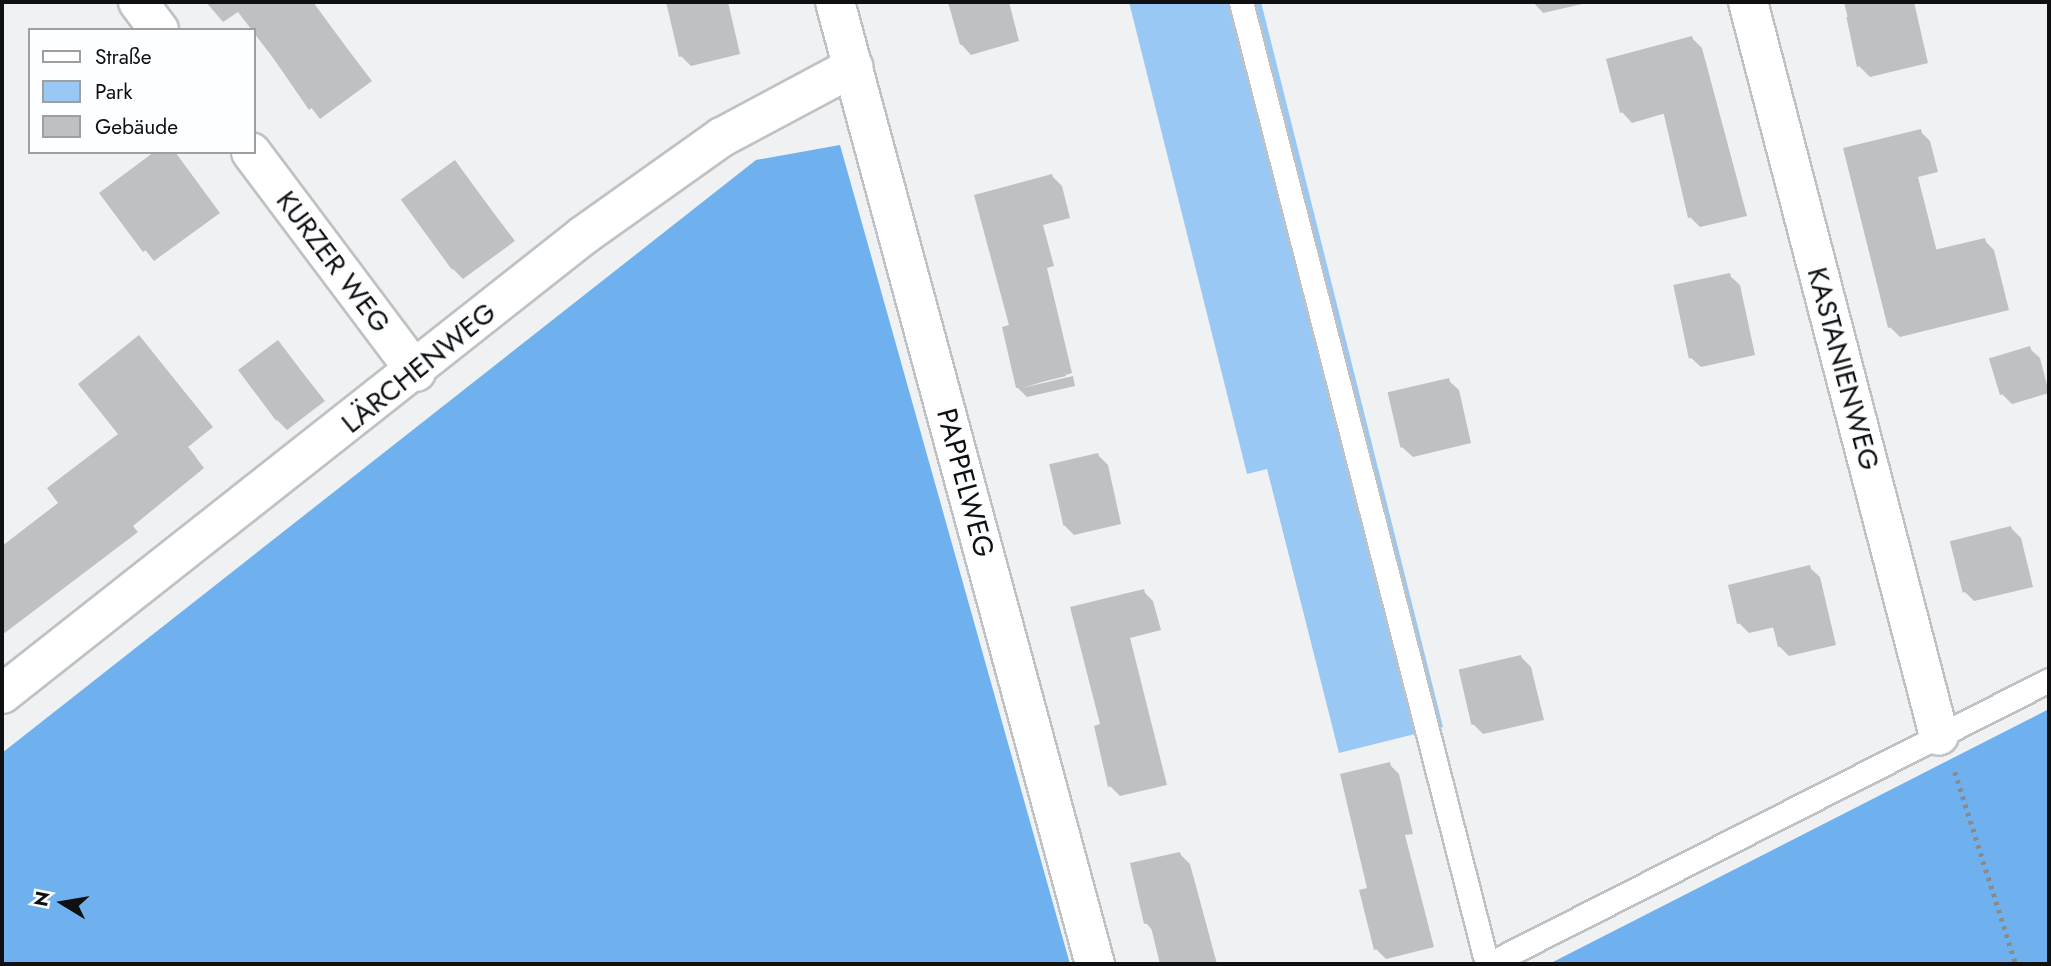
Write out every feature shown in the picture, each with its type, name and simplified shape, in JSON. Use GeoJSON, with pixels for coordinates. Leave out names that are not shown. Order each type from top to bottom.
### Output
{"type":"FeatureCollection","features":[{"type":"Feature","properties":{"kind":"street"},"geometry":{"type":"LineString","coordinates":[[138,2],[158,28]]}},
{"type":"Feature","properties":{"kind":"street","name":"PAPPELWEG"},"geometry":{"type":"LineString","coordinates":[[835,2],[1095,964]]}},
{"type":"Feature","properties":{"kind":"street","name":"KASTANIENWEG"},"geometry":{"type":"LineString","coordinates":[[1748,2],[1941,735]]}},
{"type":"Feature","properties":{"kind":"street","name":"LÄRCHENWEG"},"geometry":{"type":"LineString","coordinates":[[2,694],[416,372],[584,235],[722,137],[853,66]]}},
{"type":"Feature","properties":{"kind":"street","name":"KURZER WEG"},"geometry":{"type":"LineString","coordinates":[[252,154],[416,372]]}},
{"type":"Feature","properties":{"kind":"lane"},"geometry":{"type":"LineString","coordinates":[[1241,2],[1488,964],[2049,680]]}},
{"type":"Feature","properties":{"kind":"path"},"geometry":{"type":"LineString","coordinates":[[1941,735],[2016,964]]}},
{"type":"Feature","properties":{"kind":"green space"},"geometry":{"type":"Polygon","coordinates":[[[1129,2],[1261,2],[1443,727],[1339,753],[1267,469],[1247,474],[1129,2]]]}},
{"type":"Feature","properties":{"kind":"shaded area"},"geometry":{"type":"Polygon","coordinates":[[[840,145],[1070,964],[2,964],[2,753],[756,160],[840,145]]]}},
{"type":"Feature","properties":{"kind":"shaded area"},"geometry":{"type":"Polygon","coordinates":[[[2049,709],[2049,964],[1549,964],[2049,709]]]}},
{"type":"Feature","properties":{"kind":"building"},"geometry":{"type":"Polygon","coordinates":[[[229,2],[313,2],[363,70],[309,110],[256,33],[256,28],[252,28],[229,2]]]}},
{"type":"Feature","properties":{"kind":"building"},"geometry":{"type":"Polygon","coordinates":[[[666,2],[721,2],[731,44],[679,57],[666,2]]]}},
{"type":"Feature","properties":{"kind":"building"},"geometry":{"type":"Polygon","coordinates":[[[948,2],[1002,2],[1010,31],[960,45],[948,2]]]}},
{"type":"Feature","properties":{"kind":"building"},"geometry":{"type":"Polygon","coordinates":[[[1908,4],[1919,54],[1857,67],[1846,17],[1908,4]]]}},
{"type":"Feature","properties":{"kind":"building"},"geometry":{"type":"Polygon","coordinates":[[[1692,36],[1738,206],[1688,218],[1661,102],[1620,113],[1606,59],[1692,36]]]}},
{"type":"Feature","properties":{"kind":"building"},"geometry":{"type":"Polygon","coordinates":[[[1921,129],[1929,162],[1909,167],[1930,251],[1985,238],[2000,300],[1888,328],[1843,148],[1921,129]]]}},
{"type":"Feature","properties":{"kind":"building"},"geometry":{"type":"Polygon","coordinates":[[[151,154],[176,154],[211,202],[143,252],[99,193],[151,154]]]}},
{"type":"Feature","properties":{"kind":"building"},"geometry":{"type":"Polygon","coordinates":[[[455,160],[506,230],[452,270],[401,199],[455,160]]]}},
{"type":"Feature","properties":{"kind":"building"},"geometry":{"type":"Polygon","coordinates":[[[1052,174],[1061,208],[1034,215],[1045,256],[1038,258],[1066,376],[1016,388],[1002,327],[1009,325],[974,195],[1052,174]]]}},
{"type":"Feature","properties":{"kind":"building"},"geometry":{"type":"Polygon","coordinates":[[[1730,273],[1746,346],[1689,358],[1673,285],[1730,273]]]}},
{"type":"Feature","properties":{"kind":"building"},"geometry":{"type":"Polygon","coordinates":[[[139,335],[204,416],[179,436],[196,457],[124,515],[129,521],[2,617],[2,546],[58,503],[47,488],[118,434],[78,384],[139,335]]]}},
{"type":"Feature","properties":{"kind":"building"},"geometry":{"type":"Polygon","coordinates":[[[278,340],[316,390],[276,420],[238,370],[278,340]]]}},
{"type":"Feature","properties":{"kind":"building"},"geometry":{"type":"Polygon","coordinates":[[[2030,346],[2041,382],[2000,395],[1989,359],[2030,346]]]}},
{"type":"Feature","properties":{"kind":"building"},"geometry":{"type":"Polygon","coordinates":[[[1449,378],[1462,434],[1400,448],[1388,392],[1449,378]]]}},
{"type":"Feature","properties":{"kind":"building"},"geometry":{"type":"Polygon","coordinates":[[[1098,453],[1112,514],[1063,526],[1049,464],[1098,453]]]}},
{"type":"Feature","properties":{"kind":"building"},"geometry":{"type":"Polygon","coordinates":[[[2011,526],[2024,577],[1963,593],[1950,541],[2011,526]]]}},
{"type":"Feature","properties":{"kind":"building"},"geometry":{"type":"Polygon","coordinates":[[[1810,565],[1827,635],[1778,647],[1770,615],[1737,624],[1728,585],[1810,565]]]}},
{"type":"Feature","properties":{"kind":"building"},"geometry":{"type":"Polygon","coordinates":[[[1144,589],[1152,620],[1121,628],[1158,775],[1108,787],[1094,726],[1100,724],[1070,607],[1144,589]]]}},
{"type":"Feature","properties":{"kind":"building"},"geometry":{"type":"Polygon","coordinates":[[[1521,655],[1534,711],[1471,725],[1459,669],[1521,655]]]}},
{"type":"Feature","properties":{"kind":"building"},"geometry":{"type":"Polygon","coordinates":[[[1390,762],[1404,824],[1396,826],[1425,937],[1374,950],[1359,890],[1367,888],[1340,774],[1390,762]]]}},
{"type":"Feature","properties":{"kind":"building"},"geometry":{"type":"Polygon","coordinates":[[[1180,852],[1206,964],[1160,964],[1150,923],[1144,924],[1130,863],[1180,852]]]}}]}
